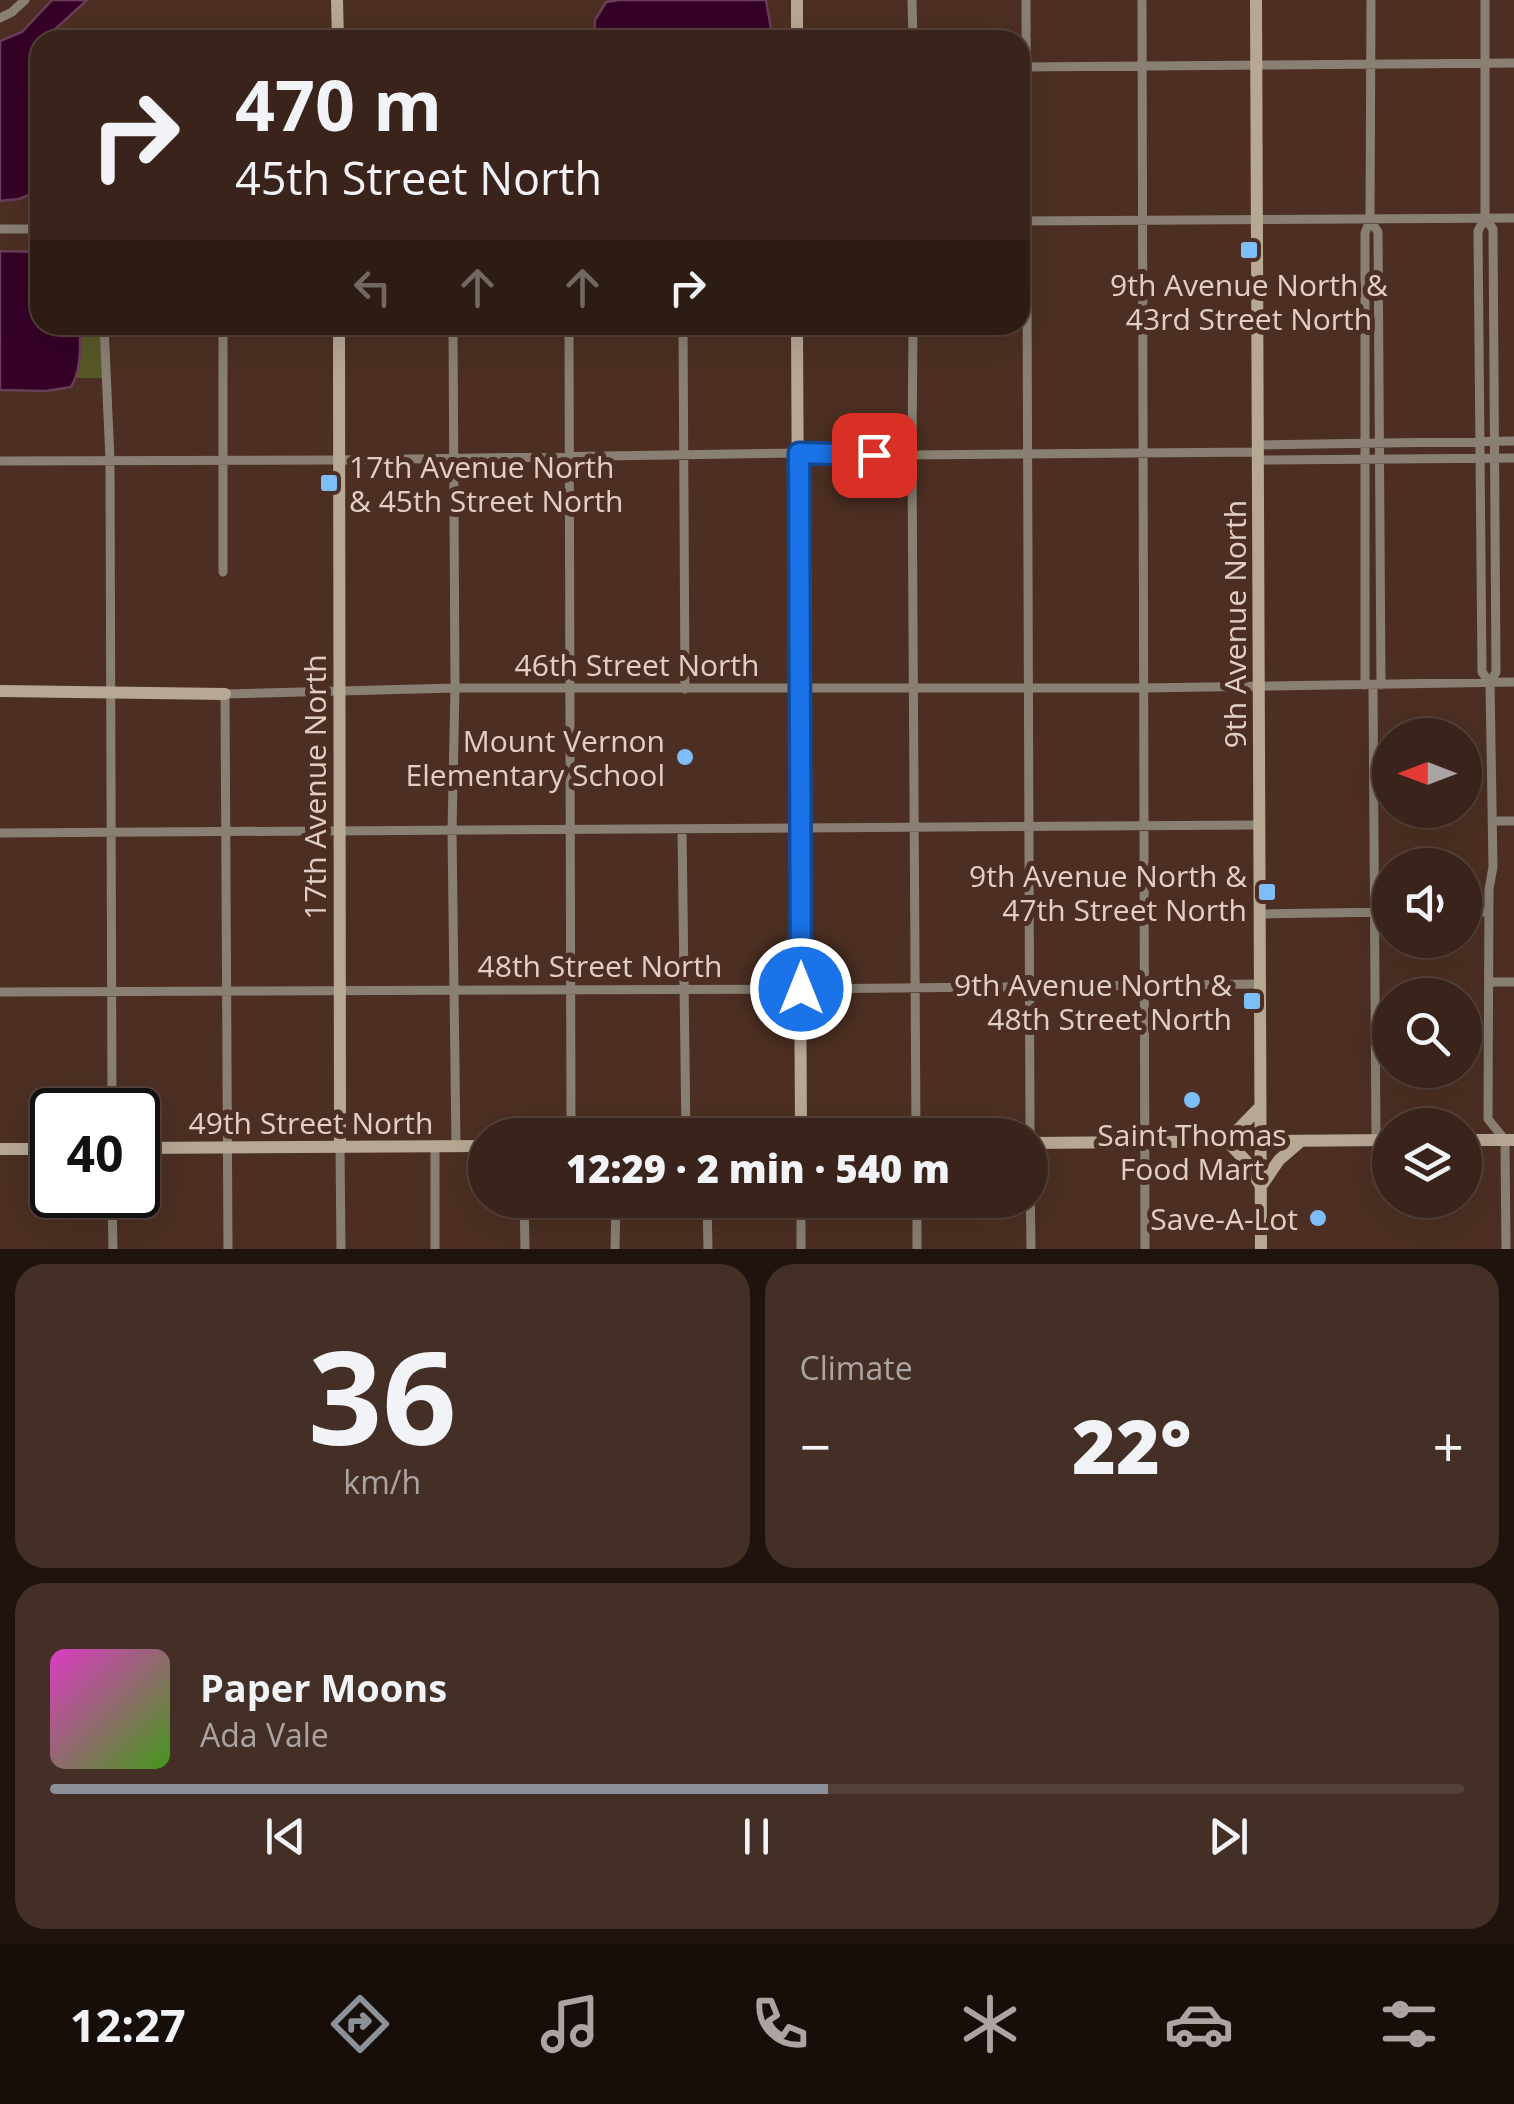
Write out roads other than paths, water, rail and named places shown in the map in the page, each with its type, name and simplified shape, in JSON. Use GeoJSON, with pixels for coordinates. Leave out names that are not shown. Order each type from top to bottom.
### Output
{"type":"FeatureCollection","features":[{"type":"Feature","properties":{"kind":"street"},"geometry":{"type":"LineString","coordinates":[[0,18],[26,0]]}},
{"type":"Feature","properties":{"kind":"street"},"geometry":{"type":"LineString","coordinates":[[338,0],[338,30]]}},
{"type":"Feature","properties":{"kind":"street"},"geometry":{"type":"LineString","coordinates":[[797,0],[797,30]]}},
{"type":"Feature","properties":{"kind":"street"},"geometry":{"type":"LineString","coordinates":[[912,0],[913,30]]}},
{"type":"Feature","properties":{"kind":"street"},"geometry":{"type":"LineString","coordinates":[[1025,30],[1026,0]]}},
{"type":"Feature","properties":{"kind":"street"},"geometry":{"type":"LineString","coordinates":[[1142,0],[1146,1249]]}},
{"type":"Feature","properties":{"kind":"street","name":"9th Avenue North"},"geometry":{"type":"LineString","coordinates":[[1256,0],[1261,1249]]}},
{"type":"Feature","properties":{"kind":"street"},"geometry":{"type":"LineString","coordinates":[[1371,0],[1370,220],[1364,233],[1364,459],[1374,848]]}},
{"type":"Feature","properties":{"kind":"street"},"geometry":{"type":"LineString","coordinates":[[1484,0],[1485,218],[1478,231],[1482,672],[1490,682]]}},
{"type":"Feature","properties":{"kind":"street"},"geometry":{"type":"LineString","coordinates":[[1030,67],[1514,63]]}},
{"type":"Feature","properties":{"kind":"street"},"geometry":{"type":"LineString","coordinates":[[1485,218],[1494,229],[1496,672],[1490,682],[1493,867],[1489,889],[1488,1119],[1509,1140],[1506,1249]]}},
{"type":"Feature","properties":{"kind":"street"},"geometry":{"type":"LineString","coordinates":[[1030,221],[1514,218]]}},
{"type":"Feature","properties":{"kind":"street"},"geometry":{"type":"LineString","coordinates":[[1370,220],[1378,232],[1380,443],[1373,685]]}},
{"type":"Feature","properties":{"kind":"street"},"geometry":{"type":"LineString","coordinates":[[0,230],[30,229]]}},
{"type":"Feature","properties":{"kind":"street"},"geometry":{"type":"LineString","coordinates":[[105,335],[110,460],[112,1088]]}},
{"type":"Feature","properties":{"kind":"street"},"geometry":{"type":"LineString","coordinates":[[223,335],[223,572]]}},
{"type":"Feature","properties":{"kind":"street","name":"17th Avenue North"},"geometry":{"type":"LineString","coordinates":[[338,335],[340,1249]]}},
{"type":"Feature","properties":{"kind":"street"},"geometry":{"type":"LineString","coordinates":[[453,335],[456,1146]]}},
{"type":"Feature","properties":{"kind":"street"},"geometry":{"type":"LineString","coordinates":[[569,335],[572,1118]]}},
{"type":"Feature","properties":{"kind":"street"},"geometry":{"type":"LineString","coordinates":[[683,335],[685,689]]}},
{"type":"Feature","properties":{"kind":"street"},"geometry":{"type":"LineString","coordinates":[[798,335],[801,1118]]}},
{"type":"Feature","properties":{"kind":"street"},"geometry":{"type":"LineString","coordinates":[[913,335],[916,1118]]}},
{"type":"Feature","properties":{"kind":"street"},"geometry":{"type":"LineString","coordinates":[[1025,335],[1030,1118]]}},
{"type":"Feature","properties":{"kind":"street"},"geometry":{"type":"LineString","coordinates":[[0,461],[799,453],[1143,454],[1259,452],[1364,443],[1514,442]]}},
{"type":"Feature","properties":{"kind":"street"},"geometry":{"type":"LineString","coordinates":[[1259,452],[1364,459],[1514,458]]}},
{"type":"Feature","properties":{"kind":"street","name":"46th Street North"},"geometry":{"type":"LineString","coordinates":[[0,691],[225,694],[455,688],[1144,688],[1514,682]]}},
{"type":"Feature","properties":{"kind":"street"},"geometry":{"type":"LineString","coordinates":[[225,694],[228,1249]]}},
{"type":"Feature","properties":{"kind":"street"},"geometry":{"type":"LineString","coordinates":[[1492,821],[1514,821]]}},
{"type":"Feature","properties":{"kind":"street"},"geometry":{"type":"LineString","coordinates":[[0,832],[1260,825]]}},
{"type":"Feature","properties":{"kind":"street"},"geometry":{"type":"LineString","coordinates":[[682,830],[686,1118]]}},
{"type":"Feature","properties":{"kind":"street"},"geometry":{"type":"LineString","coordinates":[[1260,914],[1372,912]]}},
{"type":"Feature","properties":{"kind":"street"},"geometry":{"type":"LineString","coordinates":[[1482,912],[1489,912]]}},
{"type":"Feature","properties":{"kind":"street"},"geometry":{"type":"LineString","coordinates":[[1377,958],[1382,1108]]}},
{"type":"Feature","properties":{"kind":"street"},"geometry":{"type":"LineString","coordinates":[[1489,982],[1514,982]]}},
{"type":"Feature","properties":{"kind":"street","name":"48th Street North"},"geometry":{"type":"LineString","coordinates":[[0,992],[1260,984]]}},
{"type":"Feature","properties":{"kind":"street"},"geometry":{"type":"LineString","coordinates":[[1227,1141],[1260,1106]]}},
{"type":"Feature","properties":{"kind":"street"},"geometry":{"type":"LineString","coordinates":[[1048,1142],[1372,1140]]}},
{"type":"Feature","properties":{"kind":"street"},"geometry":{"type":"LineString","coordinates":[[1482,1140],[1509,1140]]}},
{"type":"Feature","properties":{"kind":"street"},"geometry":{"type":"LineString","coordinates":[[1227,1141],[1246,1161],[1261,1187]]}},
{"type":"Feature","properties":{"kind":"street"},"geometry":{"type":"LineString","coordinates":[[1261,1187],[1278,1160],[1301,1141]]}},
{"type":"Feature","properties":{"kind":"street"},"geometry":{"type":"LineString","coordinates":[[434,1249],[435,1146]]}},
{"type":"Feature","properties":{"kind":"street","name":"49th Street North"},"geometry":{"type":"LineString","coordinates":[[160,1148],[468,1146]]}},
{"type":"Feature","properties":{"kind":"street"},"geometry":{"type":"LineString","coordinates":[[0,1149],[30,1148]]}},
{"type":"Feature","properties":{"kind":"street"},"geometry":{"type":"LineString","coordinates":[[112,1218],[112,1249]]}},
{"type":"Feature","properties":{"kind":"street"},"geometry":{"type":"LineString","coordinates":[[524,1218],[525,1249]]}},
{"type":"Feature","properties":{"kind":"street"},"geometry":{"type":"LineString","coordinates":[[616,1218],[616,1249]]}},
{"type":"Feature","properties":{"kind":"street"},"geometry":{"type":"LineString","coordinates":[[707,1218],[708,1249]]}},
{"type":"Feature","properties":{"kind":"street"},"geometry":{"type":"LineString","coordinates":[[801,1218],[802,1249]]}},
{"type":"Feature","properties":{"kind":"street"},"geometry":{"type":"LineString","coordinates":[[916,1218],[917,1249]]}},
{"type":"Feature","properties":{"kind":"street"},"geometry":{"type":"LineString","coordinates":[[1031,1218],[1031,1249]]}},
{"type":"Feature","properties":{"kind":"place","name":"9th Avenue North & 43rd Street North"},"geometry":{"type":"Point","coordinates":[1249,250]}},
{"type":"Feature","properties":{"kind":"place","name":"17th Avenue North & 45th Street North"},"geometry":{"type":"Point","coordinates":[329,483]}},
{"type":"Feature","properties":{"kind":"place","name":"Mount Vernon Elementary School"},"geometry":{"type":"Point","coordinates":[685,757]}},
{"type":"Feature","properties":{"kind":"place","name":"9th Avenue North & 47th Street North"},"geometry":{"type":"Point","coordinates":[1267,892]}},
{"type":"Feature","properties":{"kind":"place","name":"9th Avenue North & 48th Street North"},"geometry":{"type":"Point","coordinates":[1252,1001]}},
{"type":"Feature","properties":{"kind":"place","name":"Saint Thomas Food Mart"},"geometry":{"type":"Point","coordinates":[1192,1100]}},
{"type":"Feature","properties":{"kind":"place","name":"Save-A-Lot"},"geometry":{"type":"Point","coordinates":[1318,1218]}}]}
